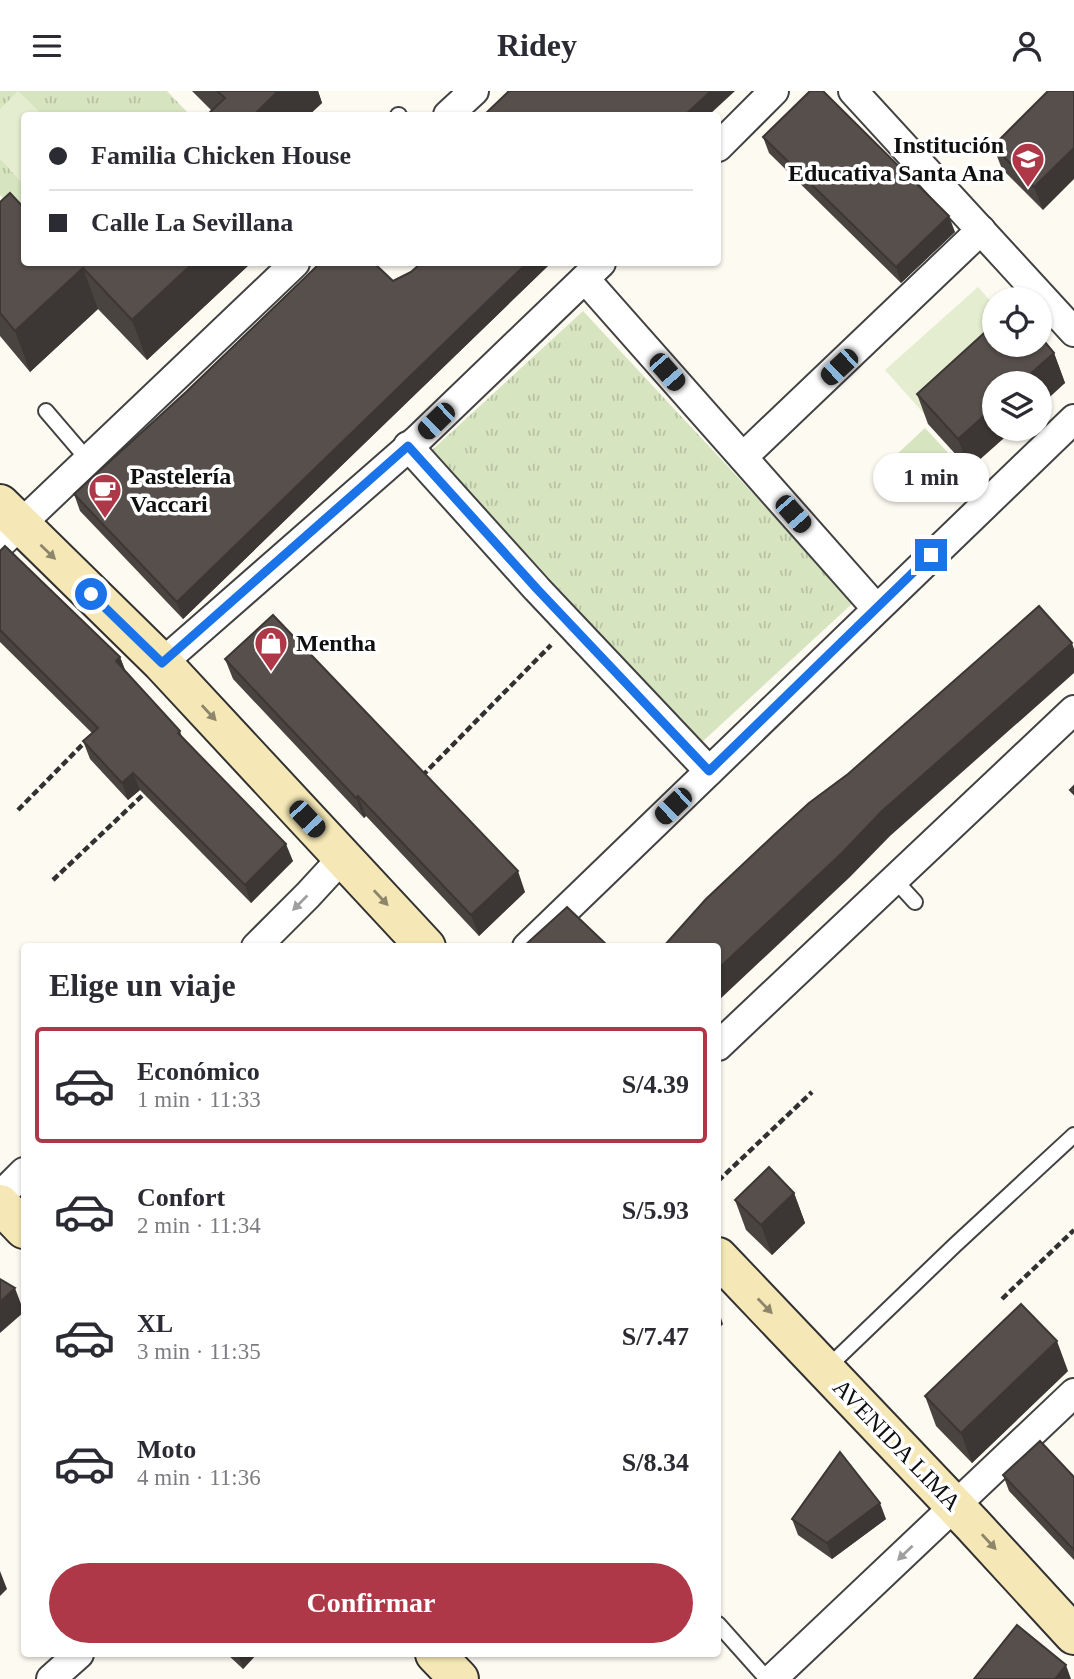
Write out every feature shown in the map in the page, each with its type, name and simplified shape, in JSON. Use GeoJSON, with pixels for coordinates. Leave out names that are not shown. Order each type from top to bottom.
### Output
{"type":"FeatureCollection","features":[{"type":"Feature","properties":{"kind":"street"},"geometry":{"type":"LineString","coordinates":[[451,112],[474,91]]}},
{"type":"Feature","properties":{"kind":"street"},"geometry":{"type":"LineString","coordinates":[[721,144],[774,91]]}},
{"type":"Feature","properties":{"kind":"street"},"geometry":{"type":"LineString","coordinates":[[853,91],[1074,332]]}},
{"type":"Feature","properties":{"kind":"street"},"geometry":{"type":"LineString","coordinates":[[743,457],[981,230]]}},
{"type":"Feature","properties":{"kind":"street"},"geometry":{"type":"LineString","coordinates":[[292,266],[88,460],[7,524],[162,663],[422,943]]}},
{"type":"Feature","properties":{"kind":"street"},"geometry":{"type":"LineString","coordinates":[[162,663],[408,446],[593,271],[743,457],[876,608]]}},
{"type":"Feature","properties":{"kind":"street"},"geometry":{"type":"LineString","coordinates":[[531,943],[1074,419]]}},
{"type":"Feature","properties":{"kind":"street"},"geometry":{"type":"LineString","coordinates":[[408,446],[709,771]]}},
{"type":"Feature","properties":{"kind":"street"},"geometry":{"type":"LineString","coordinates":[[721,1043],[1074,711]]}},
{"type":"Feature","properties":{"kind":"street"},"geometry":{"type":"LineString","coordinates":[[260,943],[343,857]]}},
{"type":"Feature","properties":{"kind":"street"},"geometry":{"type":"LineString","coordinates":[[0,1196],[21,1175]]}},
{"type":"Feature","properties":{"kind":"street"},"geometry":{"type":"LineString","coordinates":[[0,1204],[21,1226]]}},
{"type":"Feature","properties":{"kind":"street","name":"AVENIDA LIMA"},"geometry":{"type":"LineString","coordinates":[[721,1260],[1074,1635]]}},
{"type":"Feature","properties":{"kind":"street"},"geometry":{"type":"LineString","coordinates":[[769,1679],[1074,1393]]}},
{"type":"Feature","properties":{"kind":"street"},"geometry":{"type":"LineString","coordinates":[[51,1679],[76,1657]]}},
{"type":"Feature","properties":{"kind":"street"},"geometry":{"type":"LineString","coordinates":[[438,1657],[459,1679]]}},
{"type":"Feature","properties":{"kind":"lane"},"geometry":{"type":"LineString","coordinates":[[46,411],[88,460]]}},
{"type":"Feature","properties":{"kind":"lane"},"geometry":{"type":"LineString","coordinates":[[894,880],[915,902]]}},
{"type":"Feature","properties":{"kind":"lane"},"geometry":{"type":"LineString","coordinates":[[825,1370],[954,1245],[1074,1135]]}},
{"type":"Feature","properties":{"kind":"lane"},"geometry":{"type":"LineString","coordinates":[[721,1627],[769,1679]]}},
{"type":"Feature","properties":{"kind":"path"},"geometry":{"type":"LineString","coordinates":[[414,784],[571,624]]}},
{"type":"Feature","properties":{"kind":"path"},"geometry":{"type":"LineString","coordinates":[[18,810],[94,732]]}},
{"type":"Feature","properties":{"kind":"path"},"geometry":{"type":"LineString","coordinates":[[52,880],[150,788]]}},
{"type":"Feature","properties":{"kind":"path"},"geometry":{"type":"LineString","coordinates":[[721,1178],[812,1091]]}},
{"type":"Feature","properties":{"kind":"path"},"geometry":{"type":"LineString","coordinates":[[1002,1299],[1074,1230]]}},
{"type":"Feature","properties":{"kind":"green space"},"geometry":{"type":"Polygon","coordinates":[[[0,91],[167,91],[187,112],[21,112],[21,218],[0,195],[0,91]]]}},
{"type":"Feature","properties":{"kind":"green space"},"geometry":{"type":"Polygon","coordinates":[[[18,91],[40,112],[21,112],[21,182],[0,159],[0,109],[18,91]]]}},
{"type":"Feature","properties":{"kind":"green space"},"geometry":{"type":"Polygon","coordinates":[[[978,287],[982,292],[983,357],[927,417],[885,370],[978,287]]]}},
{"type":"Feature","properties":{"kind":"green space"},"geometry":{"type":"Polygon","coordinates":[[[583,311],[854,602],[702,742],[431,451],[583,311]]]}},
{"type":"Feature","properties":{"kind":"green space"},"geometry":{"type":"Polygon","coordinates":[[[925,428],[967,473],[936,501],[895,456],[925,428]]]}},
{"type":"Feature","properties":{"kind":"building"},"geometry":{"type":"Polygon","coordinates":[[[217,91],[278,91],[257,112],[210,112],[225,98],[217,91]]]}},
{"type":"Feature","properties":{"kind":"building"},"geometry":{"type":"Polygon","coordinates":[[[509,91],[711,91],[688,112],[487,112],[509,91]]]}},
{"type":"Feature","properties":{"kind":"building"},"geometry":{"type":"Polygon","coordinates":[[[810,91],[823,91],[949,216],[896,267],[763,137],[810,91]]]}},
{"type":"Feature","properties":{"kind":"building"},"geometry":{"type":"Polygon","coordinates":[[[1048,91],[1074,91],[1074,148],[1034,187],[993,146],[1048,91]]]}},
{"type":"Feature","properties":{"kind":"building"},"geometry":{"type":"Polygon","coordinates":[[[10,193],[21,205],[21,266],[190,266],[132,320],[83,268],[15,331],[0,313],[0,202],[10,193]]]}},
{"type":"Feature","properties":{"kind":"building"},"geometry":{"type":"Polygon","coordinates":[[[317,266],[377,266],[393,281],[418,266],[524,266],[177,602],[74,494],[186,392],[317,266]]]}},
{"type":"Feature","properties":{"kind":"building"},"geometry":{"type":"Polygon","coordinates":[[[982,335],[982,357],[1049,357],[1034,371],[982,371],[982,418],[958,439],[917,394],[982,335]]]}},
{"type":"Feature","properties":{"kind":"building"},"geometry":{"type":"Polygon","coordinates":[[[5,546],[120,657],[116,661],[180,731],[178,733],[286,844],[245,885],[133,773],[122,783],[83,741],[98,728],[0,630],[0,551],[5,546]]]}},
{"type":"Feature","properties":{"kind":"building"},"geometry":{"type":"Polygon","coordinates":[[[1039,606],[1072,643],[881,812],[842,853],[721,966],[721,943],[667,943],[706,899],[809,803],[848,774],[1039,606]]]}},
{"type":"Feature","properties":{"kind":"building"},"geometry":{"type":"Polygon","coordinates":[[[273,615],[518,871],[471,915],[225,659],[273,615]]]}},
{"type":"Feature","properties":{"kind":"building"},"geometry":{"type":"Polygon","coordinates":[[[567,907],[605,943],[527,943],[567,907]]]}},
{"type":"Feature","properties":{"kind":"building"},"geometry":{"type":"Polygon","coordinates":[[[769,1167],[794,1193],[761,1225],[735,1200],[769,1167]]]}},
{"type":"Feature","properties":{"kind":"building"},"geometry":{"type":"Polygon","coordinates":[[[0,1279],[15,1288],[0,1302],[0,1279]]]}},
{"type":"Feature","properties":{"kind":"building"},"geometry":{"type":"Polygon","coordinates":[[[1021,1304],[1057,1341],[961,1433],[925,1396],[1021,1304]]]}},
{"type":"Feature","properties":{"kind":"building"},"geometry":{"type":"Polygon","coordinates":[[[1040,1441],[1074,1477],[1074,1550],[1003,1475],[1040,1441]]]}},
{"type":"Feature","properties":{"kind":"building"},"geometry":{"type":"Polygon","coordinates":[[[840,1452],[880,1503],[827,1543],[792,1519],[840,1452]]]}},
{"type":"Feature","properties":{"kind":"building"},"geometry":{"type":"Polygon","coordinates":[[[1017,1625],[1066,1665],[1055,1679],[974,1679],[1017,1625]]]}},
{"type":"Feature","properties":{"kind":"place","name":"Institución Educativa Santa Ana"},"geometry":{"type":"Point","coordinates":[1028,189]}},
{"type":"Feature","properties":{"kind":"place","name":"Pastelería Vaccari"},"geometry":{"type":"Point","coordinates":[105,520]}},
{"type":"Feature","properties":{"kind":"place","name":"Mentha"},"geometry":{"type":"Point","coordinates":[271,673]}},
{"type":"Feature","properties":{"kind":"route"},"geometry":{"type":"LineString","coordinates":[[91,594],[162,663],[408,446],[537,589],[709,771],[931,555]]}}]}
